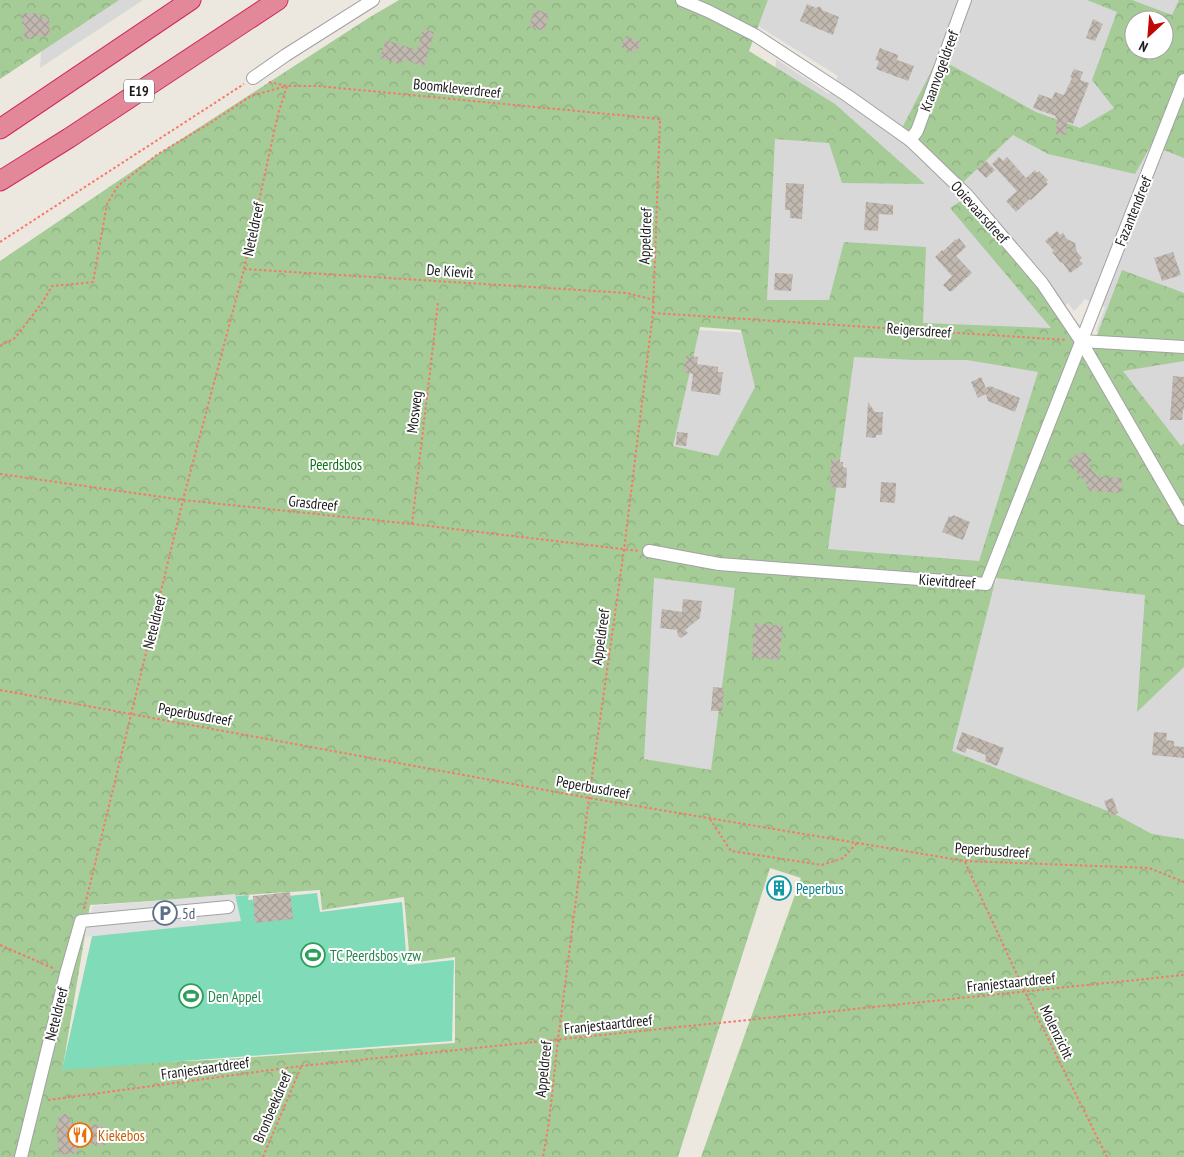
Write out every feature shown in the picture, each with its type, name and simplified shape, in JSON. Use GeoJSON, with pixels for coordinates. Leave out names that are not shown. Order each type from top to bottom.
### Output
{"type":"FeatureCollection","features":[{"type":"Feature","properties":{"kind":"highway"},"geometry":{"type":"LineString","coordinates":[[0,129],[191,0]]}},
{"type":"Feature","properties":{"kind":"highway","name":"E19"},"geometry":{"type":"LineString","coordinates":[[0,181],[69,138],[278,0]]}},
{"type":"Feature","properties":{"kind":"street"},"geometry":{"type":"LineString","coordinates":[[253,78],[373,0]]}},
{"type":"Feature","properties":{"kind":"street","name":"Ooievaarsdreef"},"geometry":{"type":"LineString","coordinates":[[682,0],[755,35],[818,76],[910,140],[966,194],[1042,283],[1081,341],[1184,519]]}},
{"type":"Feature","properties":{"kind":"street","name":"Kraanvogeldreef"},"geometry":{"type":"LineString","coordinates":[[910,140],[917,131],[965,0]]}},
{"type":"Feature","properties":{"kind":"street","name":"Fazantendreef"},"geometry":{"type":"LineString","coordinates":[[1081,341],[1184,80]]}},
{"type":"Feature","properties":{"kind":"street"},"geometry":{"type":"LineString","coordinates":[[1081,341],[1184,347]]}},
{"type":"Feature","properties":{"kind":"street","name":"Kievitdreef"},"geometry":{"type":"LineString","coordinates":[[649,551],[719,564],[986,584],[1081,341]]}},
{"type":"Feature","properties":{"kind":"street"},"geometry":{"type":"LineString","coordinates":[[81,921],[228,907]]}},
{"type":"Feature","properties":{"kind":"street","name":"Neteldreef"},"geometry":{"type":"LineString","coordinates":[[21,1157],[81,921]]}},
{"type":"Feature","properties":{"kind":"path","name":"Boomkleverdreef"},"geometry":{"type":"LineString","coordinates":[[253,78],[287,86],[318,86],[660,119]]}},
{"type":"Feature","properties":{"kind":"path"},"geometry":{"type":"LineString","coordinates":[[0,242],[253,78]]}},
{"type":"Feature","properties":{"kind":"path"},"geometry":{"type":"LineString","coordinates":[[0,346],[15,338],[42,303],[52,286],[93,282],[107,204],[118,186],[158,154],[251,96],[287,86]]}},
{"type":"Feature","properties":{"kind":"path","name":"Neteldreef"},"geometry":{"type":"LineString","coordinates":[[81,921],[183,500],[244,269],[278,114],[287,86]]}},
{"type":"Feature","properties":{"kind":"path","name":"Appeldreef"},"geometry":{"type":"LineString","coordinates":[[543,1157],[549,1122],[589,798],[624,550],[653,313],[660,119]]}},
{"type":"Feature","properties":{"kind":"path","name":"De Kievit"},"geometry":{"type":"LineString","coordinates":[[244,269],[627,293],[654,300]]}},
{"type":"Feature","properties":{"kind":"path","name":"Mosweg"},"geometry":{"type":"LineString","coordinates":[[412,524],[438,303]]}},
{"type":"Feature","properties":{"kind":"path","name":"Reigersdreef"},"geometry":{"type":"LineString","coordinates":[[653,313],[1081,341]]}},
{"type":"Feature","properties":{"kind":"path","name":"Grasdreef"},"geometry":{"type":"LineString","coordinates":[[0,474],[183,500],[412,524],[624,550]]}},
{"type":"Feature","properties":{"kind":"path","name":"Peperbusdreef"},"geometry":{"type":"LineString","coordinates":[[0,690],[589,798],[965,861],[1149,868],[1184,882]]}},
{"type":"Feature","properties":{"kind":"path"},"geometry":{"type":"LineString","coordinates":[[710,818],[731,851],[822,865],[843,858],[857,843]]}},
{"type":"Feature","properties":{"kind":"path","name":"Molenzicht"},"geometry":{"type":"LineString","coordinates":[[965,861],[1025,992],[1107,1157]]}},
{"type":"Feature","properties":{"kind":"path"},"geometry":{"type":"LineString","coordinates":[[0,945],[66,974]]}},
{"type":"Feature","properties":{"kind":"path","name":"Franjestaartdreef"},"geometry":{"type":"LineString","coordinates":[[35,1102],[301,1066],[1184,975]]}},
{"type":"Feature","properties":{"kind":"path","name":"Bronbeekdreef"},"geometry":{"type":"LineString","coordinates":[[263,1157],[301,1066]]}},
{"type":"Feature","properties":{"kind":"shaded area"},"geometry":{"type":"Polygon","coordinates":[[[44,0],[143,0],[40,68],[44,0]]]}},
{"type":"Feature","properties":{"kind":"shaded area"},"geometry":{"type":"Polygon","coordinates":[[[768,0],[1184,0],[1184,499],[1105,361],[1106,335],[1096,331],[1105,307],[1084,299],[1074,311],[1068,303],[1051,316],[1184,534],[1184,871],[637,790],[653,566],[992,592],[1078,369],[1064,352],[976,568],[656,546],[681,329],[837,338],[763,314],[776,59],[829,94],[838,76],[758,26],[768,0]]]}},
{"type":"Feature","properties":{"kind":"shaded area","name":"5d"},"geometry":{"type":"Polygon","coordinates":[[[235,894],[241,921],[85,937],[93,906],[235,894]]]}},
{"type":"Feature","properties":{"kind":"green space"},"geometry":{"type":"Polygon","coordinates":[[[0,0],[119,0],[0,79],[0,0]]]}},
{"type":"Feature","properties":{"kind":"green space","name":"Peerdsbos"},"geometry":{"type":"Polygon","coordinates":[[[399,0],[768,0],[749,51],[835,104],[925,184],[842,183],[829,143],[775,139],[767,300],[829,300],[844,242],[926,247],[923,323],[1051,328],[950,208],[968,196],[1094,343],[1122,270],[1184,293],[1184,361],[1123,371],[1181,446],[1184,443],[1184,667],[1137,712],[1145,595],[996,578],[952,751],[1113,813],[1152,834],[1184,839],[1184,1157],[701,1157],[801,878],[770,868],[678,1157],[0,1157],[0,261],[152,158],[399,0]],[[700,327],[673,446],[718,456],[755,387],[741,330],[700,327]],[[854,357],[828,549],[979,561],[1038,372],[967,360],[854,357]],[[654,578],[644,759],[711,770],[735,588],[654,578]],[[320,890],[90,905],[63,1066],[212,1060],[455,1043],[455,957],[410,963],[404,897],[322,910],[320,890]]]}},
{"type":"Feature","properties":{"kind":"green space"},"geometry":{"type":"Polygon","coordinates":[[[1087,0],[1132,0],[1159,10],[1124,10],[1124,60],[1174,60],[1174,11],[1179,0],[1184,0],[1184,158],[1151,145],[1135,174],[1048,154],[1013,135],[959,186],[903,126],[938,58],[1036,112],[1080,128],[1114,108],[1092,80],[1117,12],[1087,0]]]}},
{"type":"Feature","properties":{"kind":"green space"},"geometry":{"type":"Polygon","coordinates":[[[317,893],[320,912],[402,902],[407,965],[454,960],[452,1041],[62,1070],[98,910],[249,895],[248,900],[317,893]]]}},
{"type":"Feature","properties":{"kind":"building"},"geometry":{"type":"Polygon","coordinates":[[[807,4],[816,8],[820,6],[822,10],[839,17],[833,35],[800,21],[807,4]]]}},
{"type":"Feature","properties":{"kind":"building"},"geometry":{"type":"Polygon","coordinates":[[[535,9],[549,14],[544,31],[529,26],[535,9]]]}},
{"type":"Feature","properties":{"kind":"building"},"geometry":{"type":"Polygon","coordinates":[[[22,14],[40,14],[40,18],[49,18],[50,36],[34,36],[34,39],[24,39],[25,25],[22,25],[22,14]]]}},
{"type":"Feature","properties":{"kind":"building"},"geometry":{"type":"Polygon","coordinates":[[[1093,19],[1103,24],[1095,41],[1086,38],[1093,19]]]}},
{"type":"Feature","properties":{"kind":"building"},"geometry":{"type":"Polygon","coordinates":[[[423,29],[434,32],[424,66],[403,59],[401,64],[380,58],[386,40],[417,50],[423,29]]]}},
{"type":"Feature","properties":{"kind":"building"},"geometry":{"type":"Polygon","coordinates":[[[626,36],[641,42],[636,53],[621,47],[626,36]]]}},
{"type":"Feature","properties":{"kind":"building"},"geometry":{"type":"Polygon","coordinates":[[[880,48],[898,55],[897,60],[914,66],[908,81],[876,69],[879,61],[875,60],[880,48]]]}},
{"type":"Feature","properties":{"kind":"building"},"geometry":{"type":"Polygon","coordinates":[[[1074,69],[1083,72],[1080,80],[1089,83],[1073,124],[1067,122],[1066,135],[1056,134],[1056,116],[1033,108],[1039,94],[1052,99],[1055,92],[1064,95],[1074,69]]]}},
{"type":"Feature","properties":{"kind":"building"},"geometry":{"type":"Polygon","coordinates":[[[999,157],[1003,161],[1007,157],[1026,178],[1035,170],[1037,173],[1039,171],[1048,180],[1046,182],[1048,184],[1016,212],[1006,201],[1017,191],[992,164],[999,157]]]}},
{"type":"Feature","properties":{"kind":"building"},"geometry":{"type":"Polygon","coordinates":[[[986,161],[995,170],[986,178],[977,169],[986,161]]]}},
{"type":"Feature","properties":{"kind":"building"},"geometry":{"type":"Polygon","coordinates":[[[786,183],[804,184],[802,219],[790,218],[790,210],[785,210],[786,183]]]}},
{"type":"Feature","properties":{"kind":"building"},"geometry":{"type":"Polygon","coordinates":[[[866,202],[893,205],[893,215],[879,214],[878,231],[864,230],[866,202]]]}},
{"type":"Feature","properties":{"kind":"building"},"geometry":{"type":"Polygon","coordinates":[[[1057,231],[1060,235],[1063,233],[1067,239],[1075,243],[1077,252],[1082,258],[1079,260],[1083,264],[1070,273],[1045,241],[1057,231]]]}},
{"type":"Feature","properties":{"kind":"building"},"geometry":{"type":"Polygon","coordinates":[[[959,238],[966,247],[956,256],[972,273],[952,291],[949,291],[943,285],[952,276],[935,257],[959,238]]]}},
{"type":"Feature","properties":{"kind":"building"},"geometry":{"type":"Polygon","coordinates":[[[1173,252],[1181,275],[1162,281],[1154,258],[1173,252]]]}},
{"type":"Feature","properties":{"kind":"building"},"geometry":{"type":"Polygon","coordinates":[[[775,273],[793,274],[791,291],[774,290],[775,273]]]}},
{"type":"Feature","properties":{"kind":"building"},"geometry":{"type":"Polygon","coordinates":[[[686,356],[698,357],[697,364],[718,367],[718,372],[723,372],[720,395],[691,391],[693,374],[684,372],[686,356]]]}},
{"type":"Feature","properties":{"kind":"building"},"geometry":{"type":"Polygon","coordinates":[[[1173,376],[1184,377],[1184,410],[1182,420],[1170,420],[1173,376]]]}},
{"type":"Feature","properties":{"kind":"building"},"geometry":{"type":"Polygon","coordinates":[[[981,377],[986,388],[990,386],[1020,398],[1015,412],[988,401],[986,394],[978,398],[971,382],[981,377]]]}},
{"type":"Feature","properties":{"kind":"building"},"geometry":{"type":"Polygon","coordinates":[[[868,402],[875,412],[883,412],[882,435],[876,435],[876,438],[866,437],[868,402]]]}},
{"type":"Feature","properties":{"kind":"building"},"geometry":{"type":"Polygon","coordinates":[[[677,432],[688,433],[686,446],[676,445],[677,432]]]}},
{"type":"Feature","properties":{"kind":"building"},"geometry":{"type":"Polygon","coordinates":[[[1084,451],[1092,461],[1088,464],[1096,475],[1122,478],[1121,493],[1097,491],[1096,493],[1087,488],[1088,486],[1068,461],[1084,451]]]}},
{"type":"Feature","properties":{"kind":"building"},"geometry":{"type":"Polygon","coordinates":[[[831,459],[840,460],[840,462],[843,462],[843,467],[847,468],[846,488],[830,487],[831,459]]]}},
{"type":"Feature","properties":{"kind":"building"},"geometry":{"type":"Polygon","coordinates":[[[881,482],[896,483],[895,503],[880,502],[881,482]]]}},
{"type":"Feature","properties":{"kind":"building"},"geometry":{"type":"Polygon","coordinates":[[[953,515],[970,522],[963,540],[942,532],[949,516],[952,517],[953,515]]]}},
{"type":"Feature","properties":{"kind":"building"},"geometry":{"type":"Polygon","coordinates":[[[683,599],[702,601],[700,618],[685,630],[688,633],[681,638],[678,636],[677,630],[660,628],[662,609],[682,612],[683,599]]]}},
{"type":"Feature","properties":{"kind":"building"},"geometry":{"type":"Polygon","coordinates":[[[755,623],[783,626],[779,660],[752,657],[755,623]]]}},
{"type":"Feature","properties":{"kind":"building"},"geometry":{"type":"Polygon","coordinates":[[[713,687],[724,688],[722,711],[711,711],[713,687]]]}},
{"type":"Feature","properties":{"kind":"building"},"geometry":{"type":"Polygon","coordinates":[[[962,732],[1004,748],[997,766],[985,761],[986,755],[967,748],[965,753],[956,749],[962,732]]]}},
{"type":"Feature","properties":{"kind":"building"},"geometry":{"type":"Polygon","coordinates":[[[1154,732],[1167,733],[1166,740],[1174,741],[1174,746],[1184,747],[1184,758],[1152,755],[1154,732]]]}},
{"type":"Feature","properties":{"kind":"building"},"geometry":{"type":"Polygon","coordinates":[[[1113,798],[1118,813],[1110,816],[1104,801],[1113,798]]]}},
{"type":"Feature","properties":{"kind":"building","name":"Peperbus"},"geometry":{"type":"Polygon","coordinates":[[[779,878],[786,881],[789,888],[786,895],[779,898],[772,895],[769,888],[772,881],[779,878]]]}},
{"type":"Feature","properties":{"kind":"building"},"geometry":{"type":"Polygon","coordinates":[[[290,892],[293,919],[255,923],[253,896],[290,892]]]}},
{"type":"Feature","properties":{"kind":"building","name":"Kiekebos"},"geometry":{"type":"Polygon","coordinates":[[[69,1114],[70,1122],[73,1122],[74,1127],[102,1124],[105,1145],[78,1146],[78,1153],[59,1155],[56,1124],[59,1124],[58,1115],[69,1114]]]}},
{"type":"Feature","properties":{"kind":"place","name":"Peperbus"},"geometry":{"type":"Point","coordinates":[779,888]}},
{"type":"Feature","properties":{"kind":"place","name":"5d"},"geometry":{"type":"Point","coordinates":[165,913]}},
{"type":"Feature","properties":{"kind":"place","name":"TC Peerdsbos vzw"},"geometry":{"type":"Point","coordinates":[313,955]}},
{"type":"Feature","properties":{"kind":"place","name":"Den Appel"},"geometry":{"type":"Point","coordinates":[191,996]}},
{"type":"Feature","properties":{"kind":"place","name":"Kiekebos"},"geometry":{"type":"Point","coordinates":[80,1135]}}]}
